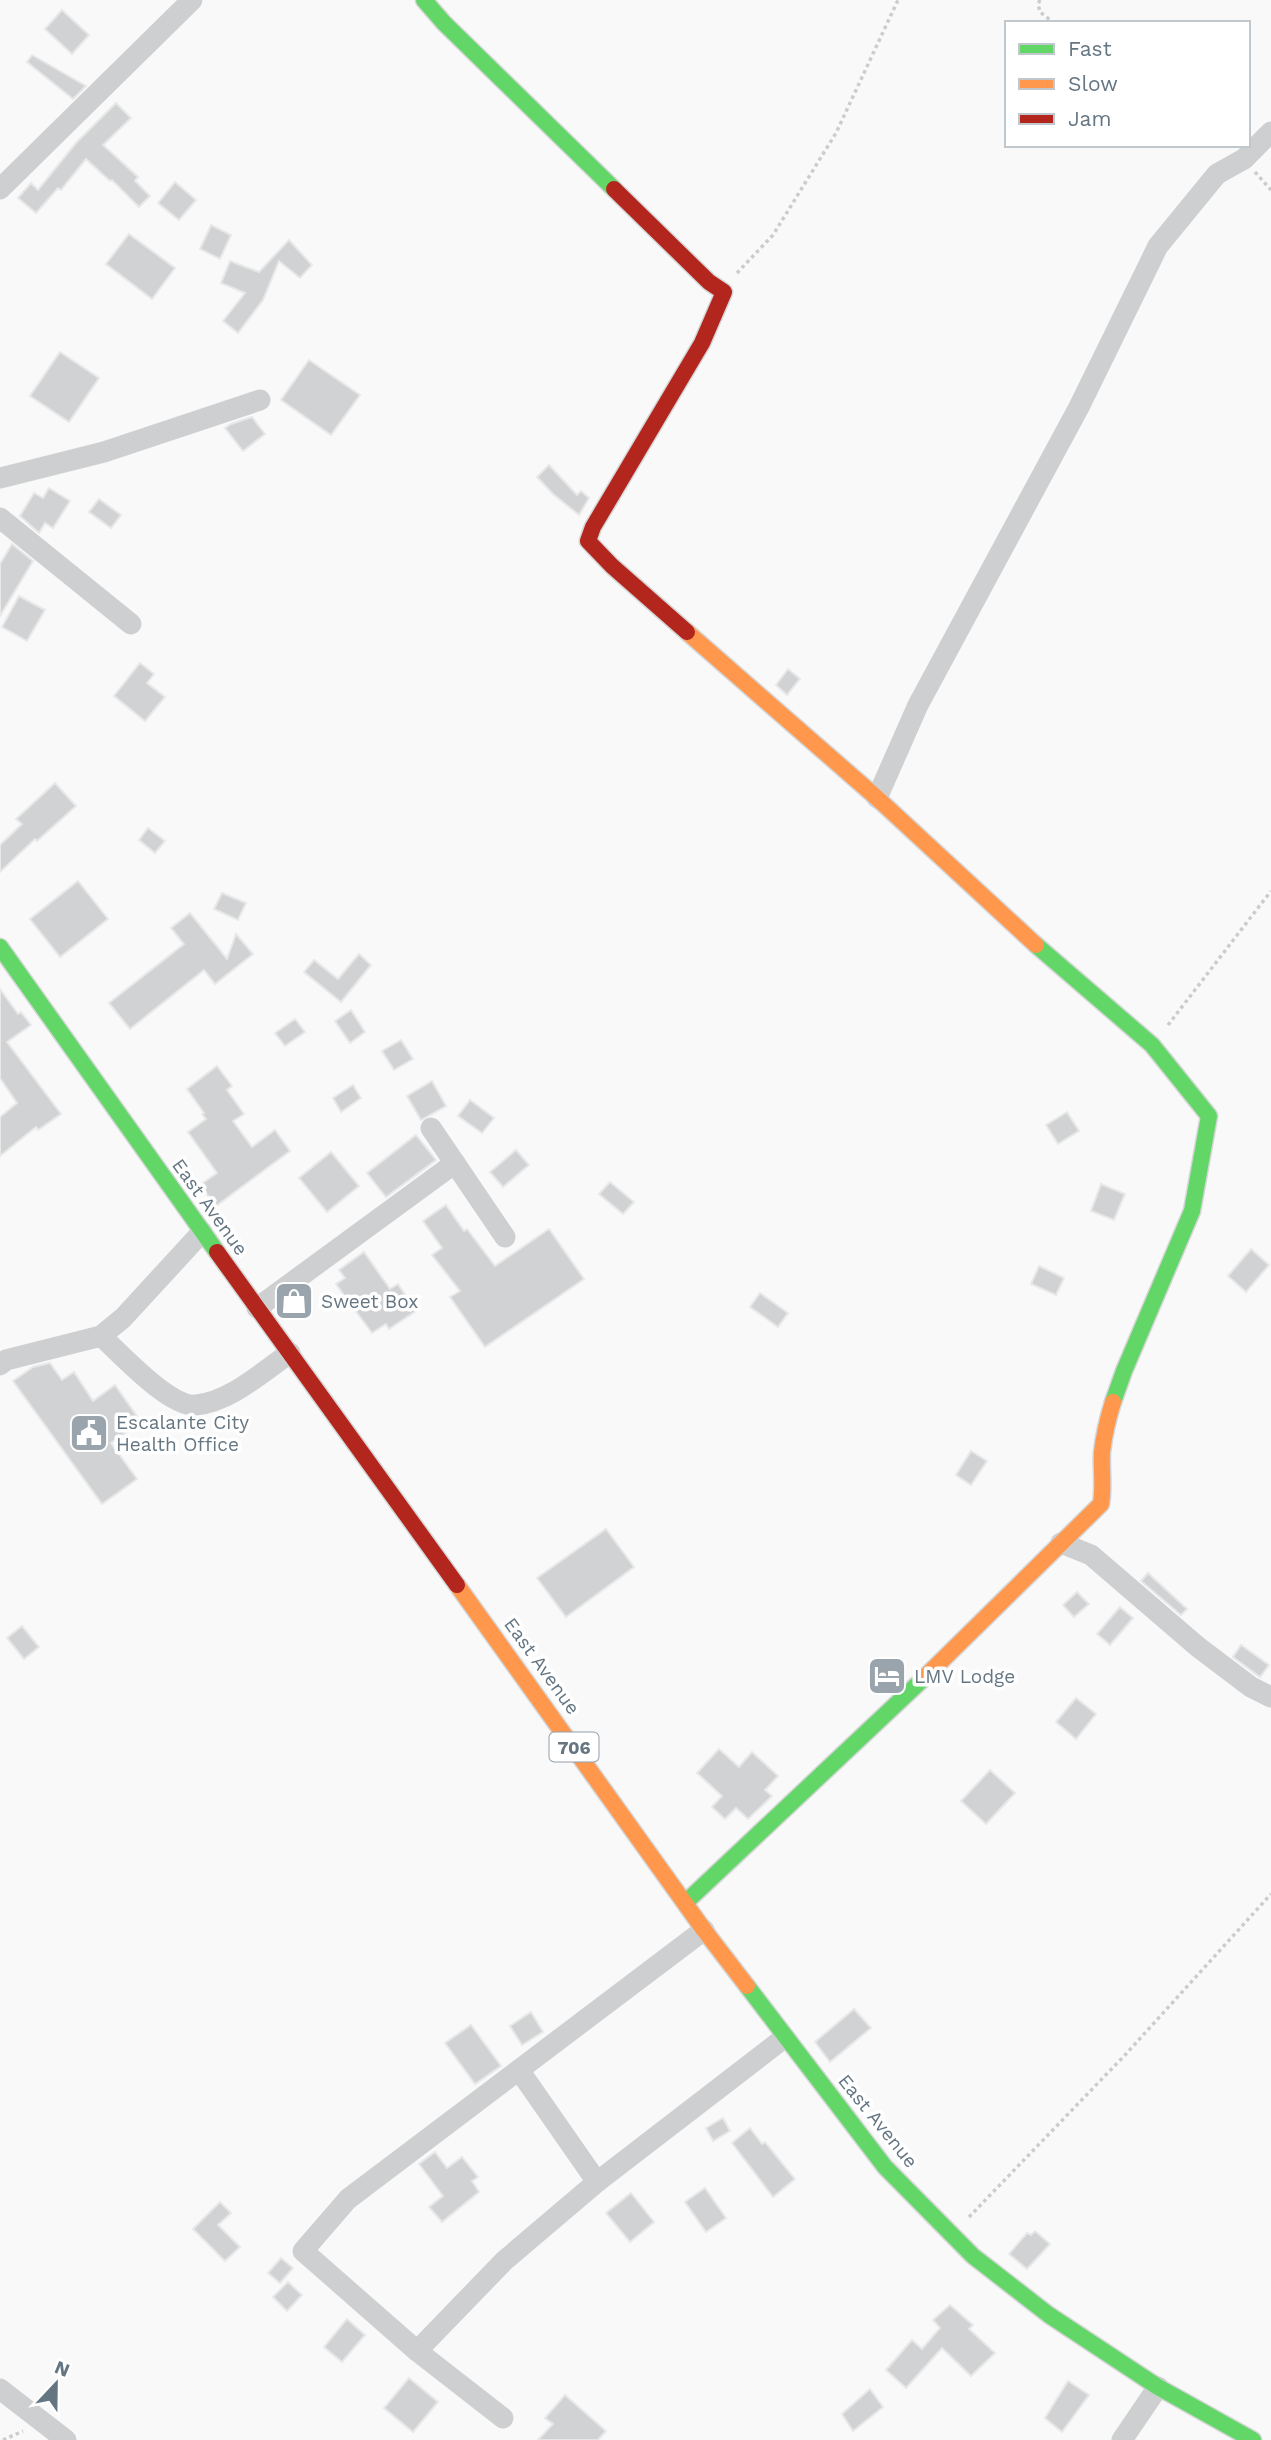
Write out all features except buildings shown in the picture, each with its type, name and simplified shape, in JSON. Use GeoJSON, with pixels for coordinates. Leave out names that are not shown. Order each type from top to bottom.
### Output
{"type":"FeatureCollection","features":[{"type":"Feature","properties":{"kind":"street"},"geometry":{"type":"LineString","coordinates":[[0,189],[192,0]]}},
{"type":"Feature","properties":{"kind":"street"},"geometry":{"type":"LineString","coordinates":[[425,0],[444,23],[709,282],[724,292],[702,343],[593,527],[589,541],[612,566],[877,798],[1062,968],[1152,1045],[1209,1116],[1192,1211],[1124,1371],[1107,1420],[1102,1454],[1104,1485],[1101,1504],[911,1691],[686,1902]]}},
{"type":"Feature","properties":{"kind":"street"},"geometry":{"type":"LineString","coordinates":[[877,798],[919,705],[1079,407],[1158,246],[1217,174],[1244,159],[1271,132]]}},
{"type":"Feature","properties":{"kind":"street"},"geometry":{"type":"LineString","coordinates":[[0,478],[104,452],[260,400]]}},
{"type":"Feature","properties":{"kind":"street"},"geometry":{"type":"LineString","coordinates":[[0,518],[131,624]]}},
{"type":"Feature","properties":{"kind":"street","name":"East Avenue"},"geometry":{"type":"LineString","coordinates":[[0,947],[704,1930],[885,2167],[973,2256],[1049,2315],[1158,2387],[1253,2440]]}},
{"type":"Feature","properties":{"kind":"street"},"geometry":{"type":"LineString","coordinates":[[430,1128],[505,1237]]}},
{"type":"Feature","properties":{"kind":"street"},"geometry":{"type":"LineString","coordinates":[[257,1308],[455,1163]]}},
{"type":"Feature","properties":{"kind":"street"},"geometry":{"type":"LineString","coordinates":[[0,1365],[17,1357],[102,1336],[123,1318],[202,1232]]}},
{"type":"Feature","properties":{"kind":"street"},"geometry":{"type":"LineString","coordinates":[[102,1336],[168,1396],[194,1406],[224,1397],[290,1353]]}},
{"type":"Feature","properties":{"kind":"street"},"geometry":{"type":"LineString","coordinates":[[1061,1543],[1091,1555],[1198,1647],[1251,1687],[1271,1696]]}},
{"type":"Feature","properties":{"kind":"street"},"geometry":{"type":"LineString","coordinates":[[503,2418],[417,2351],[303,2251],[348,2199],[704,1930]]}},
{"type":"Feature","properties":{"kind":"street"},"geometry":{"type":"LineString","coordinates":[[417,2351],[504,2261],[597,2182],[784,2038]]}},
{"type":"Feature","properties":{"kind":"street"},"geometry":{"type":"LineString","coordinates":[[519,2070],[597,2182]]}},
{"type":"Feature","properties":{"kind":"street"},"geometry":{"type":"LineString","coordinates":[[1122,2440],[1158,2387]]}},
{"type":"Feature","properties":{"kind":"street"},"geometry":{"type":"LineString","coordinates":[[0,2389],[66,2440]]}},
{"type":"Feature","properties":{"kind":"path"},"geometry":{"type":"LineString","coordinates":[[724,292],[739,269],[773,234],[836,133],[898,0]]}},
{"type":"Feature","properties":{"kind":"path"},"geometry":{"type":"LineString","coordinates":[[1040,0],[1040,12],[1051,21]]}},
{"type":"Feature","properties":{"kind":"path"},"geometry":{"type":"LineString","coordinates":[[1152,1045],[1271,891]]}},
{"type":"Feature","properties":{"kind":"path"},"geometry":{"type":"LineString","coordinates":[[952,2235],[1125,2055],[1271,1894]]}},
{"type":"Feature","properties":{"kind":"traffic: fast"},"geometry":{"type":"LineString","coordinates":[[424,0],[444,23],[614,189]]}},
{"type":"Feature","properties":{"kind":"traffic: fast"},"geometry":{"type":"LineString","coordinates":[[1036,945],[1152,1045],[1209,1116],[1192,1211],[1113,1402]]}},
{"type":"Feature","properties":{"kind":"traffic: fast"},"geometry":{"type":"LineString","coordinates":[[0,947],[217,1252]]}},
{"type":"Feature","properties":{"kind":"traffic: fast"},"geometry":{"type":"LineString","coordinates":[[686,1902],[924,1678]]}},
{"type":"Feature","properties":{"kind":"traffic: fast"},"geometry":{"type":"LineString","coordinates":[[747,1986],[885,2167],[973,2256],[1049,2315],[1158,2387],[1253,2440]]}},
{"type":"Feature","properties":{"kind":"traffic: slow"},"geometry":{"type":"LineString","coordinates":[[687,632],[877,798],[1036,945]]}},
{"type":"Feature","properties":{"kind":"traffic: slow"},"geometry":{"type":"LineString","coordinates":[[924,1678],[1101,1504],[1102,1452],[1113,1402]]}},
{"type":"Feature","properties":{"kind":"traffic: slow"},"geometry":{"type":"LineString","coordinates":[[457,1585],[747,1986]]}},
{"type":"Feature","properties":{"kind":"traffic: jam"},"geometry":{"type":"LineString","coordinates":[[614,189],[709,282],[724,292],[702,343],[593,527],[588,541],[612,566],[687,632]]}},
{"type":"Feature","properties":{"kind":"traffic: jam"},"geometry":{"type":"LineString","coordinates":[[217,1252],[457,1585]]}},
{"type":"Feature","properties":{"kind":"place","name":"Sweet Box"},"geometry":{"type":"Point","coordinates":[294,1301]}},
{"type":"Feature","properties":{"kind":"place","name":"Escalante City Health Office"},"geometry":{"type":"Point","coordinates":[89,1433]}},
{"type":"Feature","properties":{"kind":"place","name":"LMV Lodge"},"geometry":{"type":"Point","coordinates":[887,1676]}}]}
